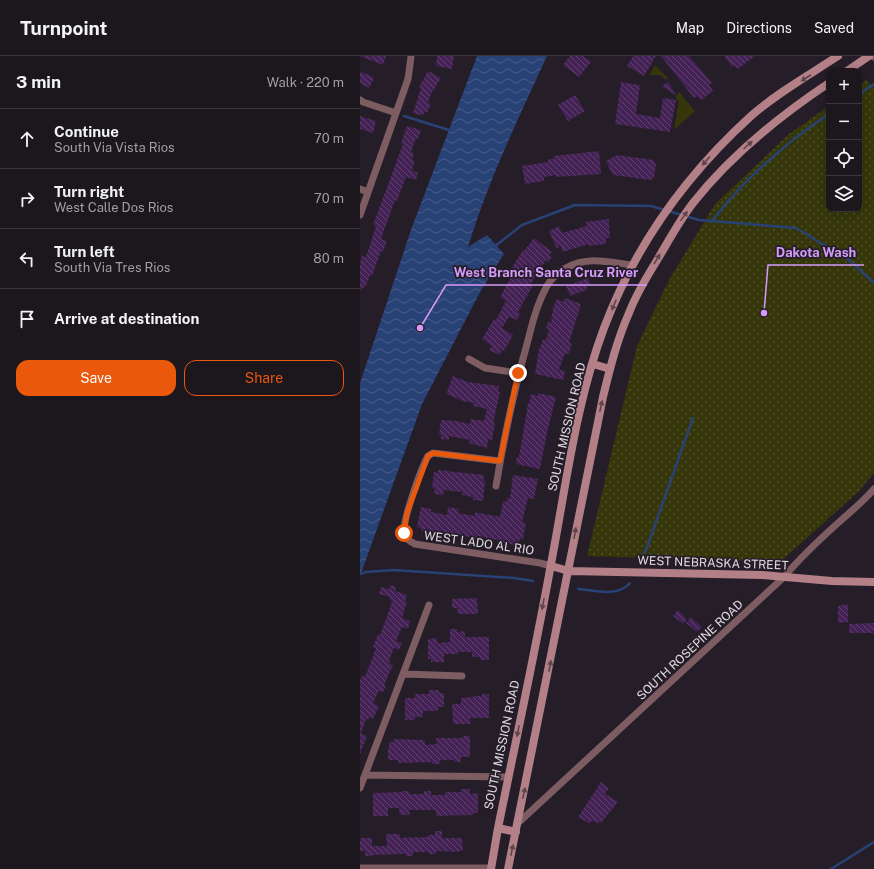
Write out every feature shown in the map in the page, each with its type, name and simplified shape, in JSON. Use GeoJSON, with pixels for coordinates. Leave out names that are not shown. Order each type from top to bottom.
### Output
{"type":"FeatureCollection","features":[{"type":"Feature","properties":{"kind":"main road","name":"SOUTH MISSION ROAD"},"geometry":{"type":"LineString","coordinates":[[491,869],[584,392],[604,328],[632,265],[656,224],[692,177],[719,147],[753,115],[838,56]]}},
{"type":"Feature","properties":{"kind":"main road"},"geometry":{"type":"LineString","coordinates":[[851,68],[869,56]]}},
{"type":"Feature","properties":{"kind":"main road"},"geometry":{"type":"LineString","coordinates":[[508,869],[568,572],[583,489],[610,369],[619,337],[629,311],[676,228],[693,204],[731,160],[765,130],[826,85]]}},
{"type":"Feature","properties":{"kind":"main road"},"geometry":{"type":"LineString","coordinates":[[593,364],[610,369]]}},
{"type":"Feature","properties":{"kind":"main road","name":"WEST NEBRASKA STREET"},"geometry":{"type":"LineString","coordinates":[[551,566],[568,572],[762,575],[832,581],[874,582]]}},
{"type":"Feature","properties":{"kind":"main road"},"geometry":{"type":"LineString","coordinates":[[498,828],[517,828]]}},
{"type":"Feature","properties":{"kind":"street"},"geometry":{"type":"LineString","coordinates":[[360,215],[408,79],[411,57]]}},
{"type":"Feature","properties":{"kind":"street"},"geometry":{"type":"LineString","coordinates":[[360,100],[396,113]]}},
{"type":"Feature","properties":{"kind":"street"},"geometry":{"type":"LineString","coordinates":[[360,189],[368,192]]}},
{"type":"Feature","properties":{"kind":"street"},"geometry":{"type":"LineString","coordinates":[[496,486],[518,373],[536,311],[547,286],[556,275],[566,268],[580,262],[595,260],[632,265]]}},
{"type":"Feature","properties":{"kind":"street"},"geometry":{"type":"LineString","coordinates":[[470,359],[485,368],[518,373]]}},
{"type":"Feature","properties":{"kind":"street","name":"WEST LADO AL RIO"},"geometry":{"type":"LineString","coordinates":[[500,461],[433,453],[428,456],[407,513],[404,533],[405,537],[415,544],[538,562],[551,566]]}},
{"type":"Feature","properties":{"kind":"street","name":"SOUTH ROSEPINE ROAD"},"geometry":{"type":"LineString","coordinates":[[517,828],[784,577],[837,523],[874,489]]}},
{"type":"Feature","properties":{"kind":"street"},"geometry":{"type":"LineString","coordinates":[[360,788],[429,605]]}},
{"type":"Feature","properties":{"kind":"street"},"geometry":{"type":"LineString","coordinates":[[404,674],[462,676]]}},
{"type":"Feature","properties":{"kind":"street"},"geometry":{"type":"LineString","coordinates":[[365,775],[508,777]]}},
{"type":"Feature","properties":{"kind":"street"},"geometry":{"type":"LineString","coordinates":[[360,868],[491,869]]}},
{"type":"Feature","properties":{"kind":"shaded area"},"geometry":{"type":"Polygon","coordinates":[[[655,65],[668,78],[666,80],[660,75],[649,75],[655,65]]]}},
{"type":"Feature","properties":{"kind":"shaded area"},"geometry":{"type":"Polygon","coordinates":[[[866,80],[874,87],[874,473],[858,492],[780,562],[587,556],[637,346],[669,280],[715,204],[789,134],[826,108],[826,212],[862,212],[862,83],[866,80]]]}},
{"type":"Feature","properties":{"kind":"shaded area"},"geometry":{"type":"Polygon","coordinates":[[[679,92],[695,111],[674,130],[679,102],[675,97],[679,92]]]}},
{"type":"Feature","properties":{"kind":"water"},"geometry":{"type":"Polygon","coordinates":[[[477,56],[547,56],[494,174],[468,247],[487,235],[504,254],[480,292],[422,404],[360,576],[360,383],[412,227],[477,56]]]}},
{"type":"Feature","properties":{"kind":"building"},"geometry":{"type":"Polygon","coordinates":[[[360,56],[386,56],[383,65],[360,56]]]}},
{"type":"Feature","properties":{"kind":"building"},"geometry":{"type":"Polygon","coordinates":[[[437,56],[454,56],[452,69],[436,66],[437,56]]]}},
{"type":"Feature","properties":{"kind":"building"},"geometry":{"type":"Polygon","coordinates":[[[570,56],[583,56],[591,62],[579,77],[563,65],[570,56]]]}},
{"type":"Feature","properties":{"kind":"building"},"geometry":{"type":"Polygon","coordinates":[[[633,56],[656,56],[644,76],[627,66],[633,56]]]}},
{"type":"Feature","properties":{"kind":"building"},"geometry":{"type":"Polygon","coordinates":[[[661,56],[689,56],[712,83],[709,85],[713,91],[701,100],[697,96],[694,98],[661,56]]]}},
{"type":"Feature","properties":{"kind":"building"},"geometry":{"type":"Polygon","coordinates":[[[724,56],[755,56],[738,69],[734,65],[732,67],[724,56]]]}},
{"type":"Feature","properties":{"kind":"building"},"geometry":{"type":"Polygon","coordinates":[[[360,71],[374,78],[369,88],[360,83],[360,71]]]}},
{"type":"Feature","properties":{"kind":"building"},"geometry":{"type":"Polygon","coordinates":[[[428,71],[441,78],[431,94],[428,103],[431,104],[427,113],[424,112],[423,116],[413,113],[421,88],[419,87],[428,71]]]}},
{"type":"Feature","properties":{"kind":"building"},"geometry":{"type":"Polygon","coordinates":[[[621,82],[640,85],[636,114],[660,118],[663,98],[676,100],[670,132],[615,124],[621,82]]]}},
{"type":"Feature","properties":{"kind":"building"},"geometry":{"type":"Polygon","coordinates":[[[668,82],[677,96],[662,86],[668,82]]]}},
{"type":"Feature","properties":{"kind":"building"},"geometry":{"type":"Polygon","coordinates":[[[575,95],[585,111],[568,121],[558,105],[575,95]]]}},
{"type":"Feature","properties":{"kind":"building"},"geometry":{"type":"Polygon","coordinates":[[[360,116],[376,121],[373,133],[360,129],[360,116]]]}},
{"type":"Feature","properties":{"kind":"building"},"geometry":{"type":"Polygon","coordinates":[[[407,126],[421,130],[418,139],[416,138],[411,152],[414,153],[412,160],[415,161],[412,170],[418,173],[416,180],[406,177],[397,201],[395,200],[381,239],[387,241],[383,252],[381,251],[372,276],[370,275],[366,286],[360,290],[360,264],[362,256],[366,257],[376,226],[373,225],[403,144],[401,143],[407,126]]]}},
{"type":"Feature","properties":{"kind":"building"},"geometry":{"type":"Polygon","coordinates":[[[599,151],[601,174],[556,177],[556,175],[544,177],[544,181],[525,184],[522,166],[548,162],[548,159],[554,159],[554,156],[599,151]]]}},
{"type":"Feature","properties":{"kind":"building"},"geometry":{"type":"Polygon","coordinates":[[[617,155],[653,160],[656,164],[654,178],[650,180],[613,175],[606,161],[617,155]]]}},
{"type":"Feature","properties":{"kind":"building"},"geometry":{"type":"Polygon","coordinates":[[[609,219],[610,238],[606,238],[606,244],[588,246],[588,244],[563,252],[560,245],[557,249],[549,231],[559,226],[562,233],[587,226],[586,222],[609,219]]]}},
{"type":"Feature","properties":{"kind":"building"},"geometry":{"type":"Polygon","coordinates":[[[534,238],[552,252],[549,255],[552,257],[548,262],[546,260],[530,285],[532,287],[518,312],[520,314],[517,320],[509,317],[502,328],[513,335],[504,351],[502,350],[499,355],[489,350],[492,346],[482,339],[494,319],[496,320],[506,301],[500,297],[513,273],[510,271],[523,250],[524,251],[534,238]]]}},
{"type":"Feature","properties":{"kind":"building"},"geometry":{"type":"Polygon","coordinates":[[[588,278],[591,285],[586,287],[587,290],[570,296],[566,286],[588,278]]]}},
{"type":"Feature","properties":{"kind":"building"},"geometry":{"type":"Polygon","coordinates":[[[565,298],[581,304],[569,343],[572,343],[569,354],[565,353],[559,370],[565,371],[563,380],[535,374],[539,348],[540,349],[543,339],[546,340],[549,329],[546,328],[548,322],[551,323],[553,308],[557,299],[563,302],[565,298]]]}},
{"type":"Feature","properties":{"kind":"building"},"geometry":{"type":"Polygon","coordinates":[[[453,376],[468,382],[499,386],[498,392],[500,392],[493,423],[495,423],[492,440],[488,439],[487,448],[469,443],[470,440],[449,436],[449,440],[441,439],[441,435],[439,435],[441,420],[470,424],[471,419],[484,421],[487,409],[473,406],[474,403],[461,401],[446,394],[453,376]]]}},
{"type":"Feature","properties":{"kind":"building"},"geometry":{"type":"Polygon","coordinates":[[[538,393],[556,397],[540,469],[516,464],[517,457],[519,457],[528,403],[529,404],[531,394],[538,396],[538,393]]]}},
{"type":"Feature","properties":{"kind":"building"},"geometry":{"type":"Polygon","coordinates":[[[438,470],[484,475],[483,481],[485,481],[483,501],[473,500],[473,497],[462,495],[462,492],[444,490],[443,495],[434,494],[435,489],[432,488],[434,472],[438,473],[438,470]]]}},
{"type":"Feature","properties":{"kind":"building"},"geometry":{"type":"Polygon","coordinates":[[[513,475],[538,479],[534,499],[528,498],[522,522],[526,523],[523,539],[520,539],[519,546],[478,536],[478,538],[421,531],[421,528],[417,527],[421,507],[431,509],[431,512],[447,515],[448,507],[459,509],[458,513],[475,516],[475,512],[500,517],[503,501],[507,502],[507,498],[510,499],[513,475]]]}},
{"type":"Feature","properties":{"kind":"building"},"geometry":{"type":"Polygon","coordinates":[[[390,585],[396,587],[395,591],[407,595],[405,601],[407,602],[402,618],[410,621],[408,629],[402,627],[396,641],[402,643],[399,650],[394,648],[389,661],[389,663],[393,665],[384,685],[386,686],[383,692],[379,691],[373,703],[379,706],[373,719],[369,717],[368,720],[366,719],[361,734],[367,736],[360,754],[360,680],[362,676],[365,677],[376,648],[373,647],[378,634],[380,635],[392,601],[389,600],[390,597],[379,594],[381,587],[389,589],[390,585]]]}},
{"type":"Feature","properties":{"kind":"building"},"geometry":{"type":"Polygon","coordinates":[[[477,598],[478,614],[458,614],[457,608],[452,608],[452,599],[477,598]]]}},
{"type":"Feature","properties":{"kind":"building"},"geometry":{"type":"Polygon","coordinates":[[[848,604],[848,622],[838,623],[838,606],[848,604]]]}},
{"type":"Feature","properties":{"kind":"building"},"geometry":{"type":"Polygon","coordinates":[[[678,610],[687,619],[683,624],[673,616],[678,610]]]}},
{"type":"Feature","properties":{"kind":"building"},"geometry":{"type":"Polygon","coordinates":[[[691,617],[702,627],[697,632],[686,623],[691,617]]]}},
{"type":"Feature","properties":{"kind":"building"},"geometry":{"type":"Polygon","coordinates":[[[874,623],[874,633],[849,633],[849,624],[874,623]]]}},
{"type":"Feature","properties":{"kind":"building"},"geometry":{"type":"Polygon","coordinates":[[[450,629],[457,629],[457,632],[465,631],[465,637],[489,637],[489,660],[480,660],[480,657],[472,657],[472,652],[458,652],[458,654],[444,654],[444,662],[431,662],[431,659],[428,659],[428,639],[437,638],[437,643],[450,642],[450,629]]]}},
{"type":"Feature","properties":{"kind":"building"},"geometry":{"type":"Polygon","coordinates":[[[429,690],[439,690],[439,693],[444,693],[444,707],[438,707],[438,711],[423,711],[423,717],[415,717],[415,720],[405,720],[405,698],[415,698],[415,694],[429,694],[429,690]]]}},
{"type":"Feature","properties":{"kind":"building"},"geometry":{"type":"Polygon","coordinates":[[[482,694],[489,694],[489,718],[470,718],[471,724],[453,724],[452,704],[461,704],[461,698],[482,696],[482,694]]]}},
{"type":"Feature","properties":{"kind":"building"},"geometry":{"type":"Polygon","coordinates":[[[463,736],[470,736],[470,757],[461,757],[461,762],[454,762],[454,760],[440,760],[440,764],[432,764],[432,762],[398,763],[398,760],[388,760],[389,742],[394,742],[393,739],[425,740],[425,745],[437,744],[436,738],[463,738],[463,736]]]}},
{"type":"Feature","properties":{"kind":"building"},"geometry":{"type":"Polygon","coordinates":[[[601,782],[609,788],[605,794],[618,802],[601,823],[599,821],[598,824],[592,820],[590,824],[578,817],[601,782]]]}},
{"type":"Feature","properties":{"kind":"building"},"geometry":{"type":"Polygon","coordinates":[[[461,789],[470,789],[470,794],[478,793],[478,813],[473,813],[473,815],[436,816],[436,810],[409,810],[410,815],[400,815],[399,808],[388,808],[388,816],[373,816],[373,793],[409,791],[409,794],[424,794],[424,791],[431,791],[431,795],[445,795],[445,792],[461,792],[461,789]]]}},
{"type":"Feature","properties":{"kind":"building"},"geometry":{"type":"Polygon","coordinates":[[[435,831],[442,831],[442,838],[462,838],[463,851],[436,851],[436,854],[429,854],[429,852],[413,852],[413,856],[406,856],[406,854],[365,856],[365,851],[360,851],[360,838],[372,838],[372,846],[387,846],[386,834],[400,834],[400,838],[428,837],[428,835],[435,835],[435,831]]]}},
{"type":"Feature","properties":{"kind":"waterway"},"geometry":{"type":"LineString","coordinates":[[862,92],[874,84]]}},
{"type":"Feature","properties":{"kind":"waterway"},"geometry":{"type":"LineString","coordinates":[[404,116],[452,131]]}},
{"type":"Feature","properties":{"kind":"waterway"},"geometry":{"type":"LineString","coordinates":[[712,221],[738,190],[766,163],[796,137],[826,116]]}},
{"type":"Feature","properties":{"kind":"waterway"},"geometry":{"type":"LineString","coordinates":[[494,247],[522,225],[575,205],[651,206],[699,220],[796,228],[849,260],[874,283]]}},
{"type":"Feature","properties":{"kind":"waterway"},"geometry":{"type":"LineString","coordinates":[[641,560],[646,550],[693,418]]}},
{"type":"Feature","properties":{"kind":"waterway"},"geometry":{"type":"LineString","coordinates":[[360,574],[366,572],[393,570],[514,578],[533,581]]}},
{"type":"Feature","properties":{"kind":"waterway"},"geometry":{"type":"LineString","coordinates":[[578,589],[612,592],[625,588],[630,583]]}},
{"type":"Feature","properties":{"kind":"waterway"},"geometry":{"type":"LineString","coordinates":[[831,869],[874,842]]}},
{"type":"Feature","properties":{"kind":"place","name":"Dakota Wash"},"geometry":{"type":"Point","coordinates":[764,313]}},
{"type":"Feature","properties":{"kind":"place","name":"West Branch Santa Cruz River"},"geometry":{"type":"Point","coordinates":[420,328]}},
{"type":"Feature","properties":{"kind":"route"},"geometry":{"type":"LineString","coordinates":[[404,533],[407,513],[428,456],[433,453],[500,461],[518,373]]}}]}
